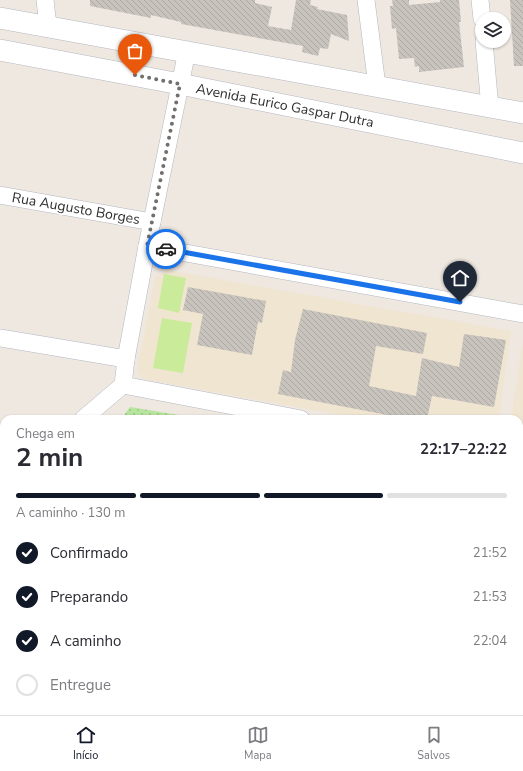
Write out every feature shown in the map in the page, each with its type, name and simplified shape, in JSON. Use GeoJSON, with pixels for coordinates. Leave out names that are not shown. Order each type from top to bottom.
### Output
{"type":"FeatureCollection","features":[{"type":"Feature","properties":{"kind":"street"},"geometry":{"type":"LineString","coordinates":[[45,0],[48,26]]}},
{"type":"Feature","properties":{"kind":"street"},"geometry":{"type":"LineString","coordinates":[[366,0],[377,86]]}},
{"type":"Feature","properties":{"kind":"street"},"geometry":{"type":"LineString","coordinates":[[480,0],[481,12]]}},
{"type":"Feature","properties":{"kind":"street"},"geometry":{"type":"LineString","coordinates":[[0,18],[523,113]]}},
{"type":"Feature","properties":{"kind":"street"},"geometry":{"type":"LineString","coordinates":[[485,48],[490,108]]}},
{"type":"Feature","properties":{"kind":"street","name":"Avenida Eurico Gaspar Dutra"},"geometry":{"type":"LineString","coordinates":[[0,50],[180,84],[523,153]]}},
{"type":"Feature","properties":{"kind":"street"},"geometry":{"type":"LineString","coordinates":[[89,415],[123,385],[126,359],[147,246],[187,51]]}},
{"type":"Feature","properties":{"kind":"street","name":"Rua Augusto Borges"},"geometry":{"type":"LineString","coordinates":[[0,195],[152,222]]}},
{"type":"Feature","properties":{"kind":"street"},"geometry":{"type":"LineString","coordinates":[[147,246],[523,314]]}},
{"type":"Feature","properties":{"kind":"street"},"geometry":{"type":"LineString","coordinates":[[0,338],[126,359]]}},
{"type":"Feature","properties":{"kind":"street"},"geometry":{"type":"LineString","coordinates":[[123,385],[280,415]]}},
{"type":"Feature","properties":{"kind":"shaded area"},"geometry":{"type":"Polygon","coordinates":[[[167,270],[511,331],[500,415],[339,415],[143,379],[137,371],[155,278],[167,270]]]}},
{"type":"Feature","properties":{"kind":"shaded area"},"geometry":{"type":"Polygon","coordinates":[[[523,341],[523,415],[512,415],[523,341]]]}},
{"type":"Feature","properties":{"kind":"green space"},"geometry":{"type":"Polygon","coordinates":[[[164,274],[186,278],[179,313],[158,308],[164,274]]]}},
{"type":"Feature","properties":{"kind":"green space"},"geometry":{"type":"Polygon","coordinates":[[[162,318],[192,323],[183,373],[153,368],[162,318]]]}},
{"type":"Feature","properties":{"kind":"green space"},"geometry":{"type":"Polygon","coordinates":[[[130,407],[179,415],[124,415],[130,407]]]}},
{"type":"Feature","properties":{"kind":"building"},"geometry":{"type":"Polygon","coordinates":[[[90,0],[255,0],[255,3],[272,7],[268,26],[291,30],[296,0],[311,0],[310,5],[318,7],[317,9],[347,15],[349,41],[331,34],[328,49],[320,48],[318,56],[302,52],[303,46],[181,24],[181,22],[151,15],[151,18],[90,6],[90,0]]]}},
{"type":"Feature","properties":{"kind":"building"},"geometry":{"type":"Polygon","coordinates":[[[392,0],[409,0],[409,5],[440,2],[440,0],[459,0],[461,22],[459,22],[464,67],[419,72],[419,66],[415,67],[414,58],[399,59],[396,28],[392,29],[390,6],[393,6],[392,0]]]}},
{"type":"Feature","properties":{"kind":"building"},"geometry":{"type":"Polygon","coordinates":[[[510,0],[523,0],[523,66],[514,66],[510,0]]]}},
{"type":"Feature","properties":{"kind":"building"},"geometry":{"type":"Polygon","coordinates":[[[188,287],[266,301],[262,323],[258,322],[252,355],[197,345],[203,314],[183,310],[188,287]]]}},
{"type":"Feature","properties":{"kind":"building"},"geometry":{"type":"Polygon","coordinates":[[[303,309],[427,333],[423,354],[376,346],[369,386],[416,396],[422,358],[459,367],[464,334],[506,340],[494,407],[432,396],[428,415],[387,415],[278,394],[283,370],[291,372],[295,340],[303,309]]]}},
{"type":"Feature","properties":{"kind":"way so far"},"geometry":{"type":"LineString","coordinates":[[135,75],[180,84],[147,246],[166,249]]}},
{"type":"Feature","properties":{"kind":"route"},"geometry":{"type":"LineString","coordinates":[[166,249],[460,302]]}}]}
